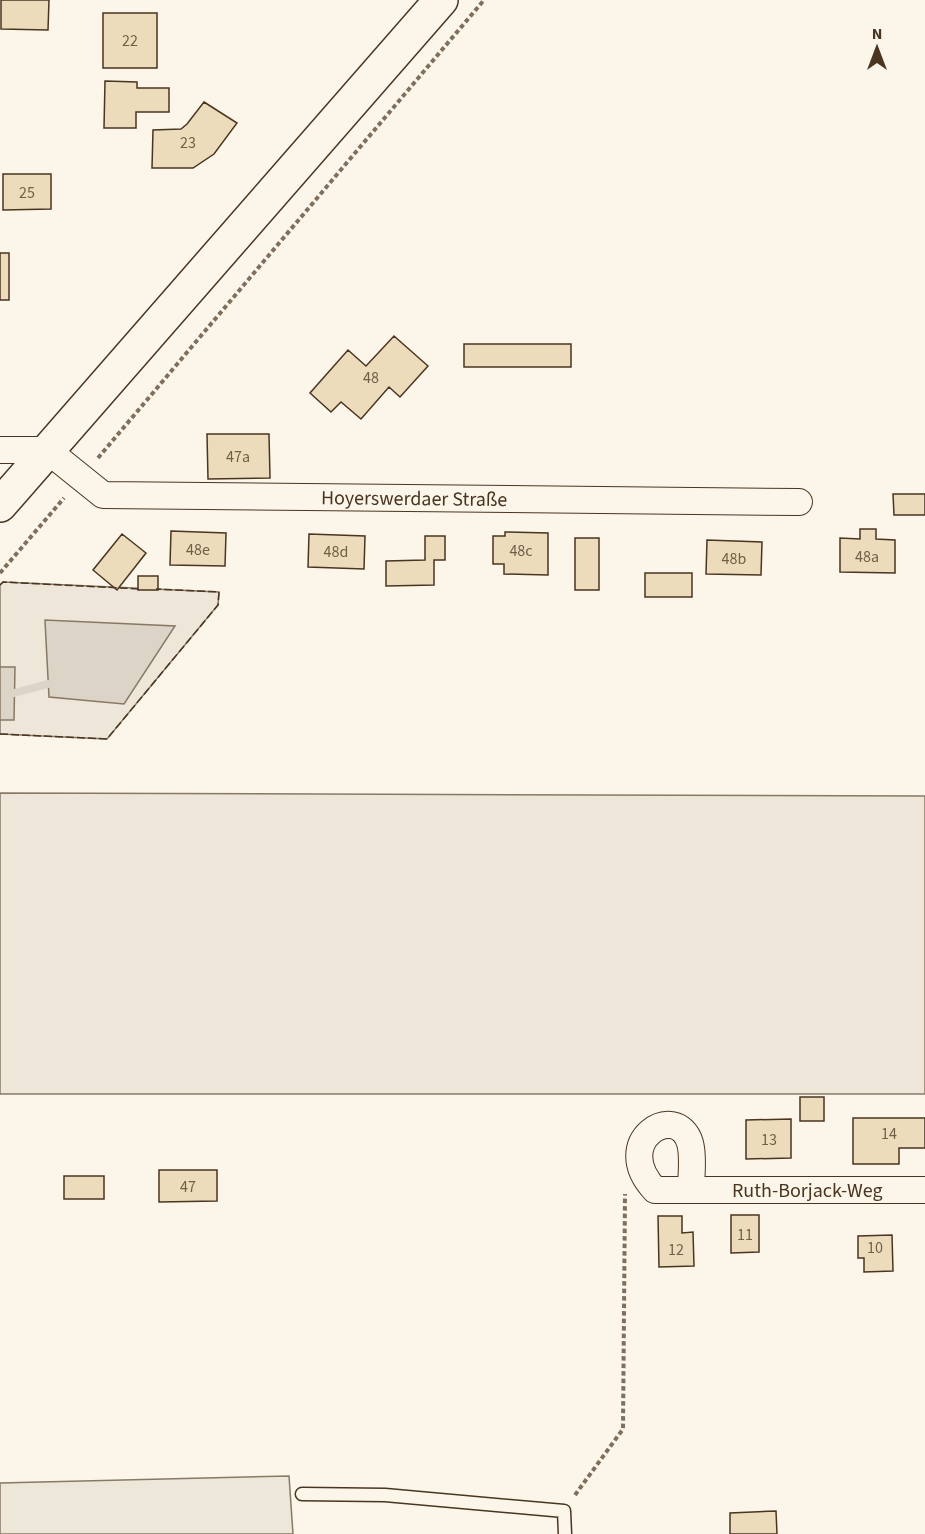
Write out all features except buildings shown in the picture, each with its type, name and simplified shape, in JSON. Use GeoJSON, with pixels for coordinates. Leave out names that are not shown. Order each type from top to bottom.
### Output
{"type":"FeatureCollection","features":[{"type":"Feature","properties":{"kind":"main road"},"geometry":{"type":"LineString","coordinates":[[0,505],[441,0]]}},
{"type":"Feature","properties":{"kind":"street"},"geometry":{"type":"LineString","coordinates":[[0,450],[47,450]]}},
{"type":"Feature","properties":{"kind":"street","name":"Hoyerswerdaer Straße"},"geometry":{"type":"LineString","coordinates":[[47,450],[103,495],[799,502]]}},
{"type":"Feature","properties":{"kind":"street"},"geometry":{"type":"LineString","coordinates":[[655,1190],[647,1181],[643,1171],[640,1147],[650,1130],[659,1126],[670,1126],[681,1130],[691,1145],[691,1190]]}},
{"type":"Feature","properties":{"kind":"street","name":"Ruth-Borjack-Weg"},"geometry":{"type":"LineString","coordinates":[[655,1190],[925,1190]]}},
{"type":"Feature","properties":{"kind":"lane"},"geometry":{"type":"LineString","coordinates":[[302,1494],[385,1495],[564,1510],[566,1534]]}},
{"type":"Feature","properties":{"kind":"path"},"geometry":{"type":"LineString","coordinates":[[0,573],[484,0]]}},
{"type":"Feature","properties":{"kind":"path"},"geometry":{"type":"LineString","coordinates":[[564,1510],[623,1429],[625,1191],[655,1190]]}},
{"type":"Feature","properties":{"kind":"shaded area"},"geometry":{"type":"Polygon","coordinates":[[[3,582],[219,592],[218,605],[107,739],[0,734],[0,585],[3,582]]]}},
{"type":"Feature","properties":{"kind":"shaded area"},"geometry":{"type":"Polygon","coordinates":[[[45,620],[175,626],[124,704],[49,697],[45,620]]]}},
{"type":"Feature","properties":{"kind":"shaded area"},"geometry":{"type":"Polygon","coordinates":[[[0,667],[15,667],[14,720],[0,720],[0,667]]]}},
{"type":"Feature","properties":{"kind":"shaded area"},"geometry":{"type":"Polygon","coordinates":[[[0,793],[925,796],[925,1094],[0,1094],[0,793]]]}},
{"type":"Feature","properties":{"kind":"shaded area"},"geometry":{"type":"Polygon","coordinates":[[[289,1476],[293,1534],[0,1534],[0,1483],[289,1476]]]}},
{"type":"Feature","properties":{"kind":"waterway"},"geometry":{"type":"LineString","coordinates":[[14,693],[48,684]]}},
{"type":"Feature","properties":{"kind":"fence"},"geometry":{"type":"LineString","coordinates":[[0,585],[3,582],[141,589]]}},
{"type":"Feature","properties":{"kind":"fence"},"geometry":{"type":"LineString","coordinates":[[0,734],[107,739],[218,605],[219,592],[156,589]]}}]}
